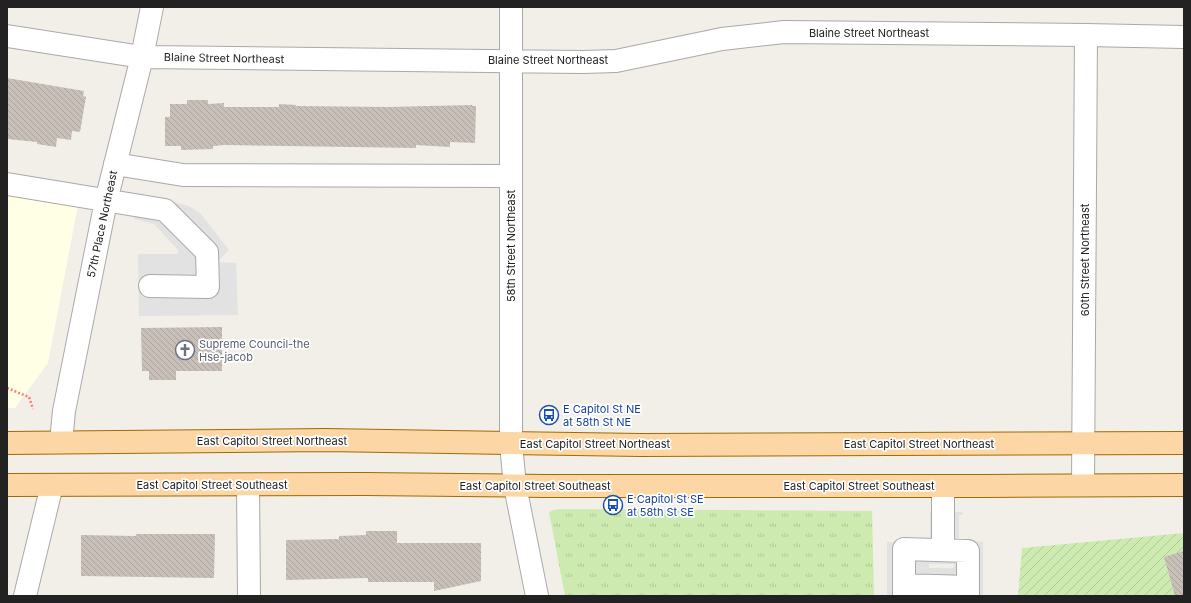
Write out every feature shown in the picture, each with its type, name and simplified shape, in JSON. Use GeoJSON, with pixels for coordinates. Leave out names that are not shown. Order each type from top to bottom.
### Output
{"type":"FeatureCollection","features":[{"type":"Feature","properties":{"kind":"main road","name":"East Capitol Street Northeast"},"geometry":{"type":"LineString","coordinates":[[7,443],[325,440],[633,445],[1184,443]]}},
{"type":"Feature","properties":{"kind":"main road","name":"East Capitol Street Southeast"},"geometry":{"type":"LineString","coordinates":[[7,485],[1184,485]]}},
{"type":"Feature","properties":{"kind":"street","name":"57th Place Northeast"},"geometry":{"type":"LineString","coordinates":[[62,442],[64,411],[106,201],[142,57],[152,7]]}},
{"type":"Feature","properties":{"kind":"street","name":"58th Street Northeast"},"geometry":{"type":"LineString","coordinates":[[511,7],[511,444],[515,486],[537,596]]}},
{"type":"Feature","properties":{"kind":"street","name":"Blaine Street Northeast"},"geometry":{"type":"LineString","coordinates":[[7,36],[142,57],[583,62],[616,60],[722,39],[784,32],[1086,34],[1184,37]]}},
{"type":"Feature","properties":{"kind":"street","name":"60th Street Northeast"},"geometry":{"type":"LineString","coordinates":[[1083,485],[1086,34]]}},
{"type":"Feature","properties":{"kind":"street"},"geometry":{"type":"LineString","coordinates":[[115,164],[183,175],[511,176]]}},
{"type":"Feature","properties":{"kind":"street"},"geometry":{"type":"LineString","coordinates":[[7,184],[165,210],[208,252],[208,287],[150,286]]}},
{"type":"Feature","properties":{"kind":"street"},"geometry":{"type":"LineString","coordinates":[[25,596],[52,485]]}},
{"type":"Feature","properties":{"kind":"street"},"geometry":{"type":"LineString","coordinates":[[248,485],[248,596]]}},
{"type":"Feature","properties":{"kind":"street"},"geometry":{"type":"LineString","coordinates":[[943,486],[943,549]]}},
{"type":"Feature","properties":{"kind":"street"},"geometry":{"type":"LineString","coordinates":[[904,549],[943,549],[968,551],[968,591],[904,591],[904,549]]}},
{"type":"Feature","properties":{"kind":"path"},"geometry":{"type":"LineString","coordinates":[[7,388],[29,397],[33,409]]}},
{"type":"Feature","properties":{"kind":"shaded area"},"geometry":{"type":"Polygon","coordinates":[[[7,193],[78,205],[48,363],[15,408],[7,408],[7,193]]]}},
{"type":"Feature","properties":{"kind":"shaded area"},"geometry":{"type":"Polygon","coordinates":[[[139,200],[165,200],[189,206],[200,213],[229,250],[219,260],[219,262],[236,263],[238,315],[139,316],[138,254],[177,254],[179,251],[154,224],[134,219],[139,200]]]}},
{"type":"Feature","properties":{"kind":"shaded area"},"geometry":{"type":"Polygon","coordinates":[[[930,512],[962,512],[963,515],[959,515],[959,540],[983,542],[983,596],[887,596],[887,542],[930,542],[930,512]],[[929,564],[929,568],[953,568],[955,566],[953,564],[929,564]]]}},
{"type":"Feature","properties":{"kind":"green space"},"geometry":{"type":"Polygon","coordinates":[[[560,509],[872,511],[874,596],[565,596],[549,512],[560,509]]]}},
{"type":"Feature","properties":{"kind":"green space"},"geometry":{"type":"Polygon","coordinates":[[[1184,533],[1184,596],[1018,596],[1022,548],[1184,533]]]}},
{"type":"Feature","properties":{"kind":"building"},"geometry":{"type":"Polygon","coordinates":[[[7,78],[84,91],[83,96],[86,97],[80,132],[72,131],[71,140],[57,138],[56,147],[37,144],[37,142],[7,139],[7,78]]]}},
{"type":"Feature","properties":{"kind":"building"},"geometry":{"type":"Polygon","coordinates":[[[187,100],[208,100],[208,104],[224,103],[224,107],[279,107],[279,104],[296,106],[388,107],[472,105],[476,106],[475,143],[450,142],[450,147],[416,145],[416,148],[224,145],[213,146],[213,149],[181,150],[181,146],[165,146],[165,117],[170,117],[170,104],[187,104],[187,100]]]}},
{"type":"Feature","properties":{"kind":"building"},"geometry":{"type":"Polygon","coordinates":[[[222,327],[222,371],[176,371],[176,380],[149,380],[149,371],[142,371],[141,328],[222,327]]]}},
{"type":"Feature","properties":{"kind":"building"},"geometry":{"type":"Polygon","coordinates":[[[366,531],[397,531],[397,543],[481,543],[481,581],[434,591],[434,582],[368,582],[368,578],[286,580],[286,540],[339,539],[339,536],[366,535],[366,531]]]}},
{"type":"Feature","properties":{"kind":"building"},"geometry":{"type":"Polygon","coordinates":[[[136,534],[215,534],[214,578],[81,576],[81,535],[136,536],[136,534]]]}},
{"type":"Feature","properties":{"kind":"building"},"geometry":{"type":"Polygon","coordinates":[[[1184,551],[1184,596],[1175,596],[1164,557],[1184,551]]]}},
{"type":"Feature","properties":{"kind":"place","name":"Supreme Council-the Hse-jacob"},"geometry":{"type":"Point","coordinates":[185,350]}},
{"type":"Feature","properties":{"kind":"place","name":"E Capitol St NE at 58th St NE"},"geometry":{"type":"Point","coordinates":[549,415]}},
{"type":"Feature","properties":{"kind":"place","name":"E Capitol St SE at 58th St SE"},"geometry":{"type":"Point","coordinates":[613,505]}}]}
